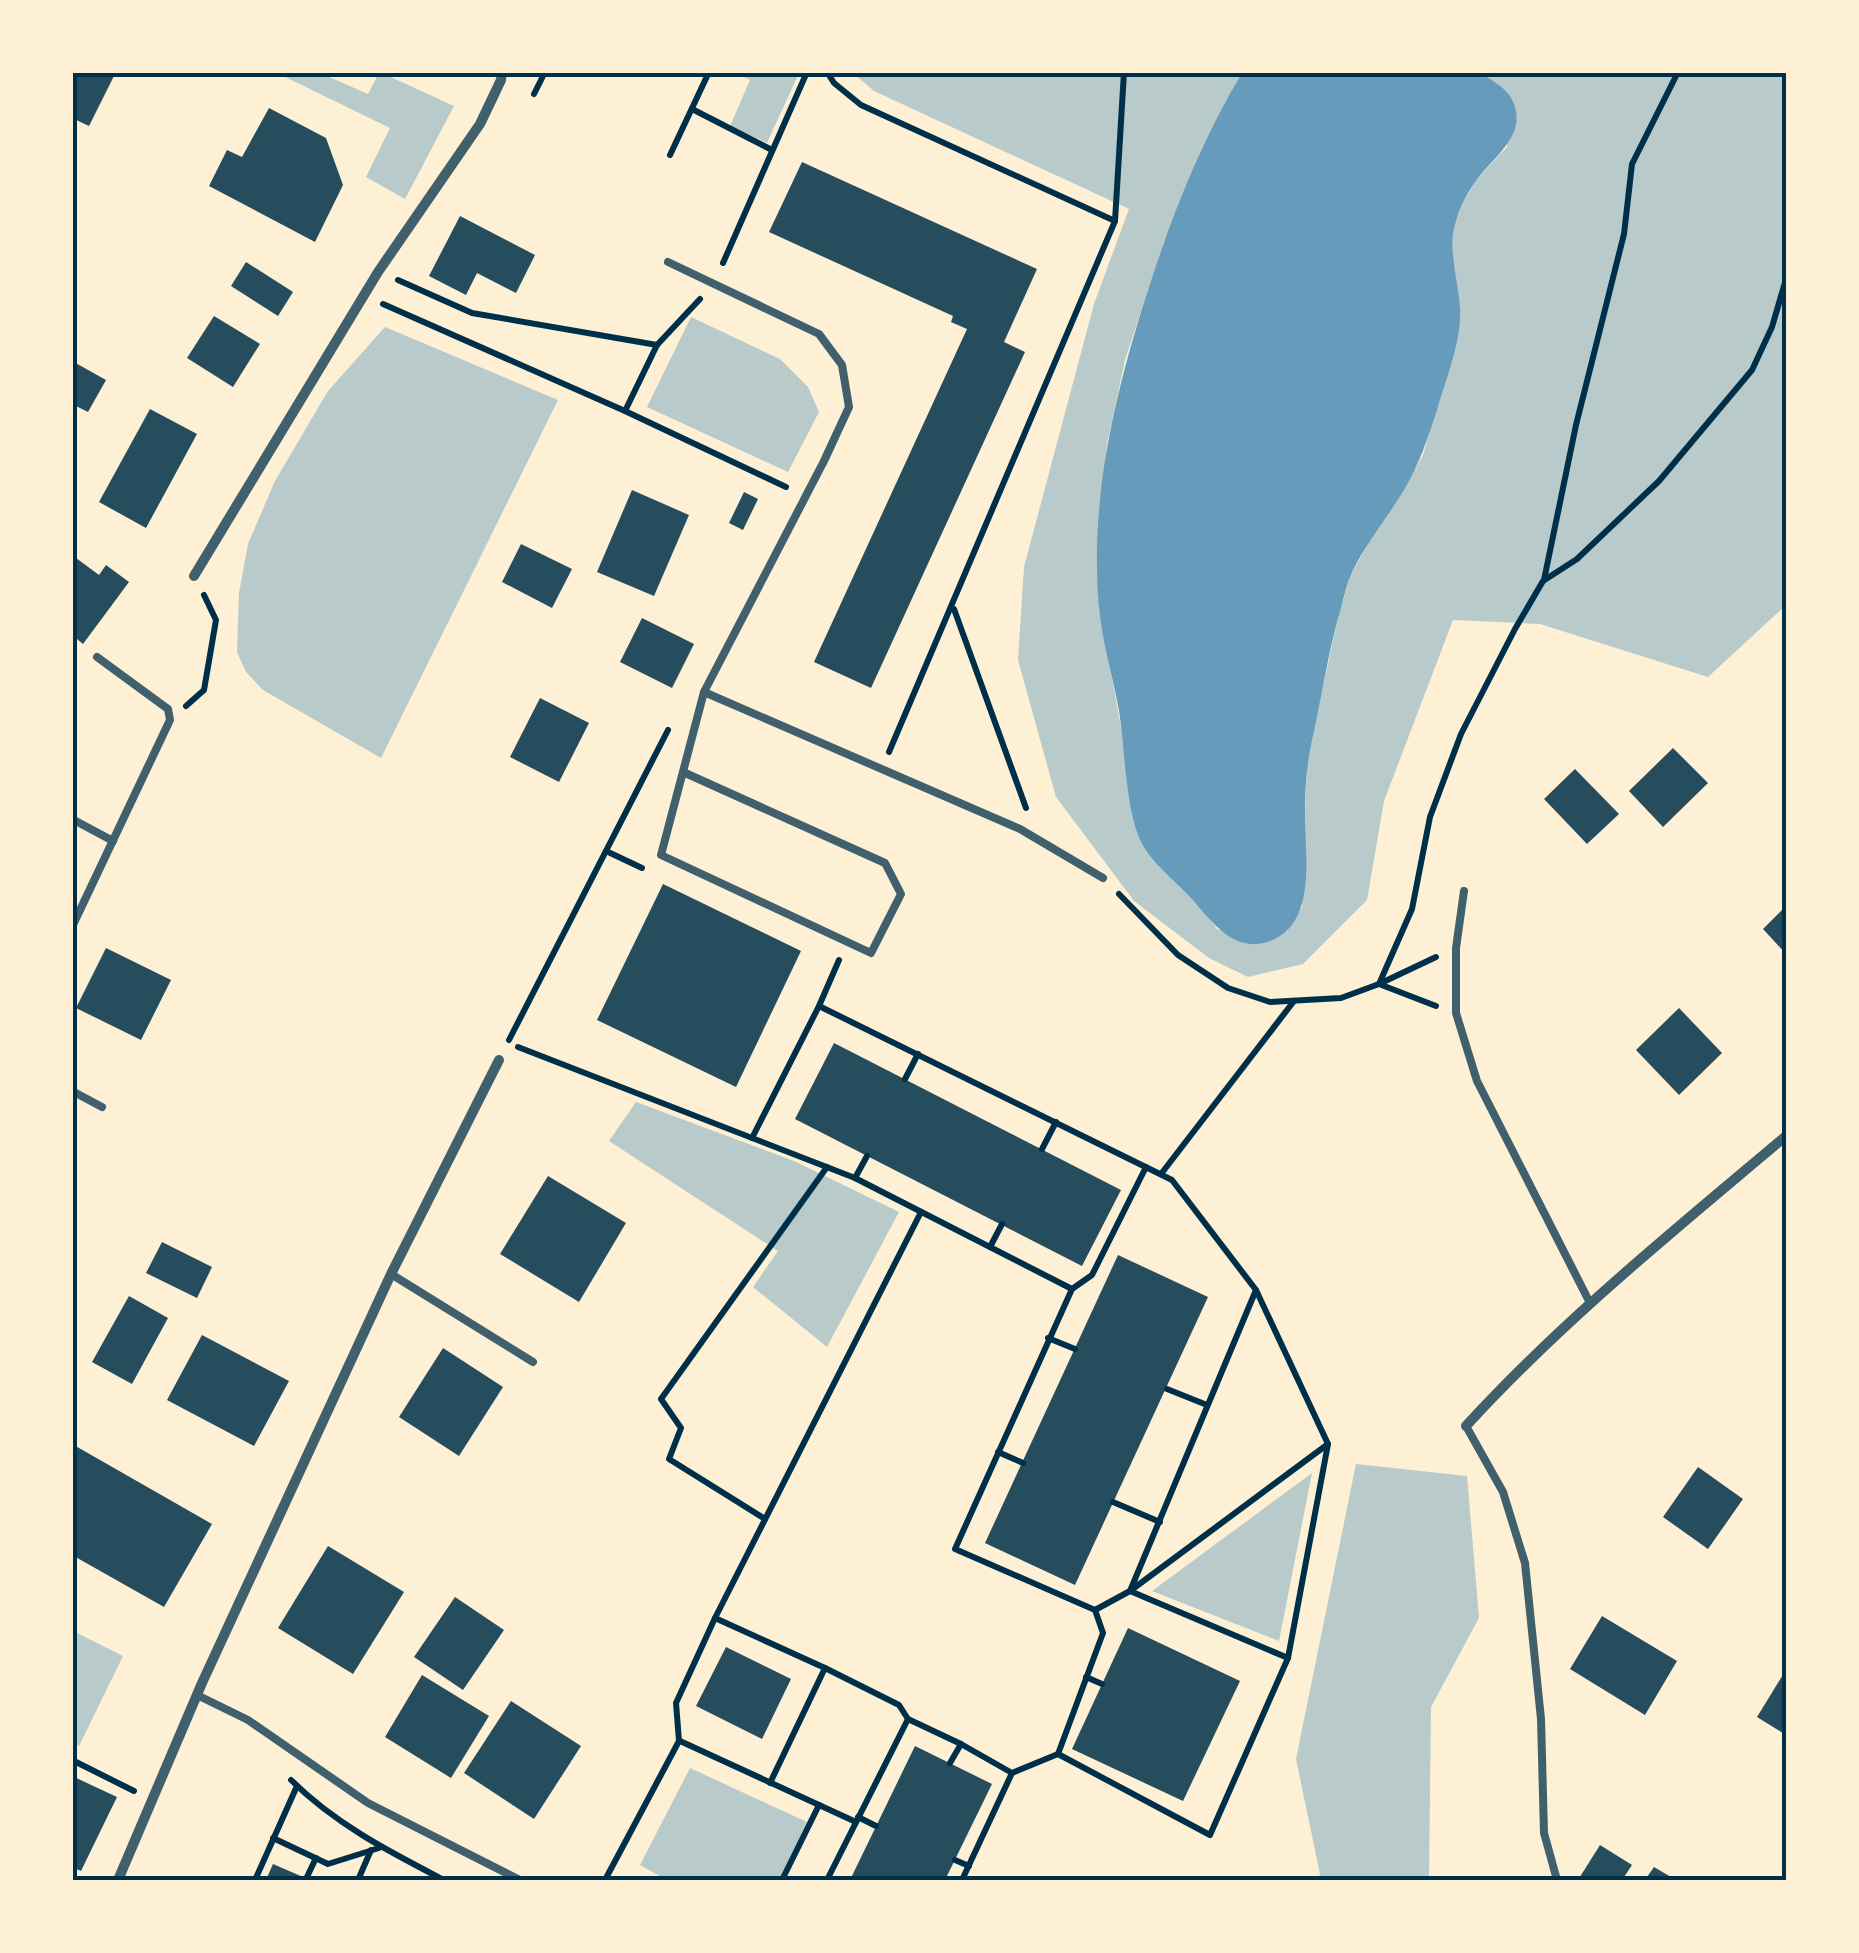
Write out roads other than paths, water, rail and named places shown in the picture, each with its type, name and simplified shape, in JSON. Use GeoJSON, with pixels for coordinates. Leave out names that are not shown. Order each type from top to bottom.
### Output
{"type":"FeatureCollection","features":[{"type":"Feature","properties":{"kind":"street"},"geometry":{"type":"LineString","coordinates":[[194,576],[378,272],[480,124],[502,72]]}},
{"type":"Feature","properties":{"kind":"street"},"geometry":{"type":"LineString","coordinates":[[118,1880],[197,1695],[391,1274],[499,1060]]}},
{"type":"Feature","properties":{"kind":"street"},"geometry":{"type":"LineString","coordinates":[[1466,1426],[1514,1374],[1590,1303],[1786,1136]]}},
{"type":"Feature","properties":{"kind":"lane"},"geometry":{"type":"LineString","coordinates":[[668,262],[819,334],[842,365],[849,407],[704,692],[660,855],[871,953],[901,894],[885,862],[683,772]]}},
{"type":"Feature","properties":{"kind":"lane"},"geometry":{"type":"LineString","coordinates":[[72,927],[170,720],[168,709],[97,658]]}},
{"type":"Feature","properties":{"kind":"lane"},"geometry":{"type":"LineString","coordinates":[[704,692],[1037,838],[1103,878]]}},
{"type":"Feature","properties":{"kind":"lane"},"geometry":{"type":"LineString","coordinates":[[72,819],[112,841]]}},
{"type":"Feature","properties":{"kind":"lane"},"geometry":{"type":"LineString","coordinates":[[1464,891],[1456,948],[1456,1013],[1476,1081],[1590,1303]]}},
{"type":"Feature","properties":{"kind":"lane"},"geometry":{"type":"LineString","coordinates":[[72,1091],[102,1107]]}},
{"type":"Feature","properties":{"kind":"lane"},"geometry":{"type":"LineString","coordinates":[[391,1274],[533,1362]]}},
{"type":"Feature","properties":{"kind":"lane"},"geometry":{"type":"LineString","coordinates":[[1466,1426],[1503,1492],[1525,1563],[1541,1719],[1544,1833],[1556,1880]]}},
{"type":"Feature","properties":{"kind":"lane"},"geometry":{"type":"LineString","coordinates":[[197,1695],[248,1720],[368,1803],[520,1880]]}},
{"type":"Feature","properties":{"kind":"water"},"geometry":{"type":"Polygon","coordinates":[[[1242,73],[1480,73],[1510,96],[1517,120],[1509,141],[1475,183],[1456,221],[1453,253],[1459,333],[1427,441],[1404,490],[1358,561],[1344,594],[1308,759],[1306,871],[1301,908],[1281,935],[1251,944],[1229,937],[1220,929],[1153,859],[1138,835],[1100,620],[1097,566],[1108,443],[1138,323],[1190,176],[1242,73]]]}}]}
